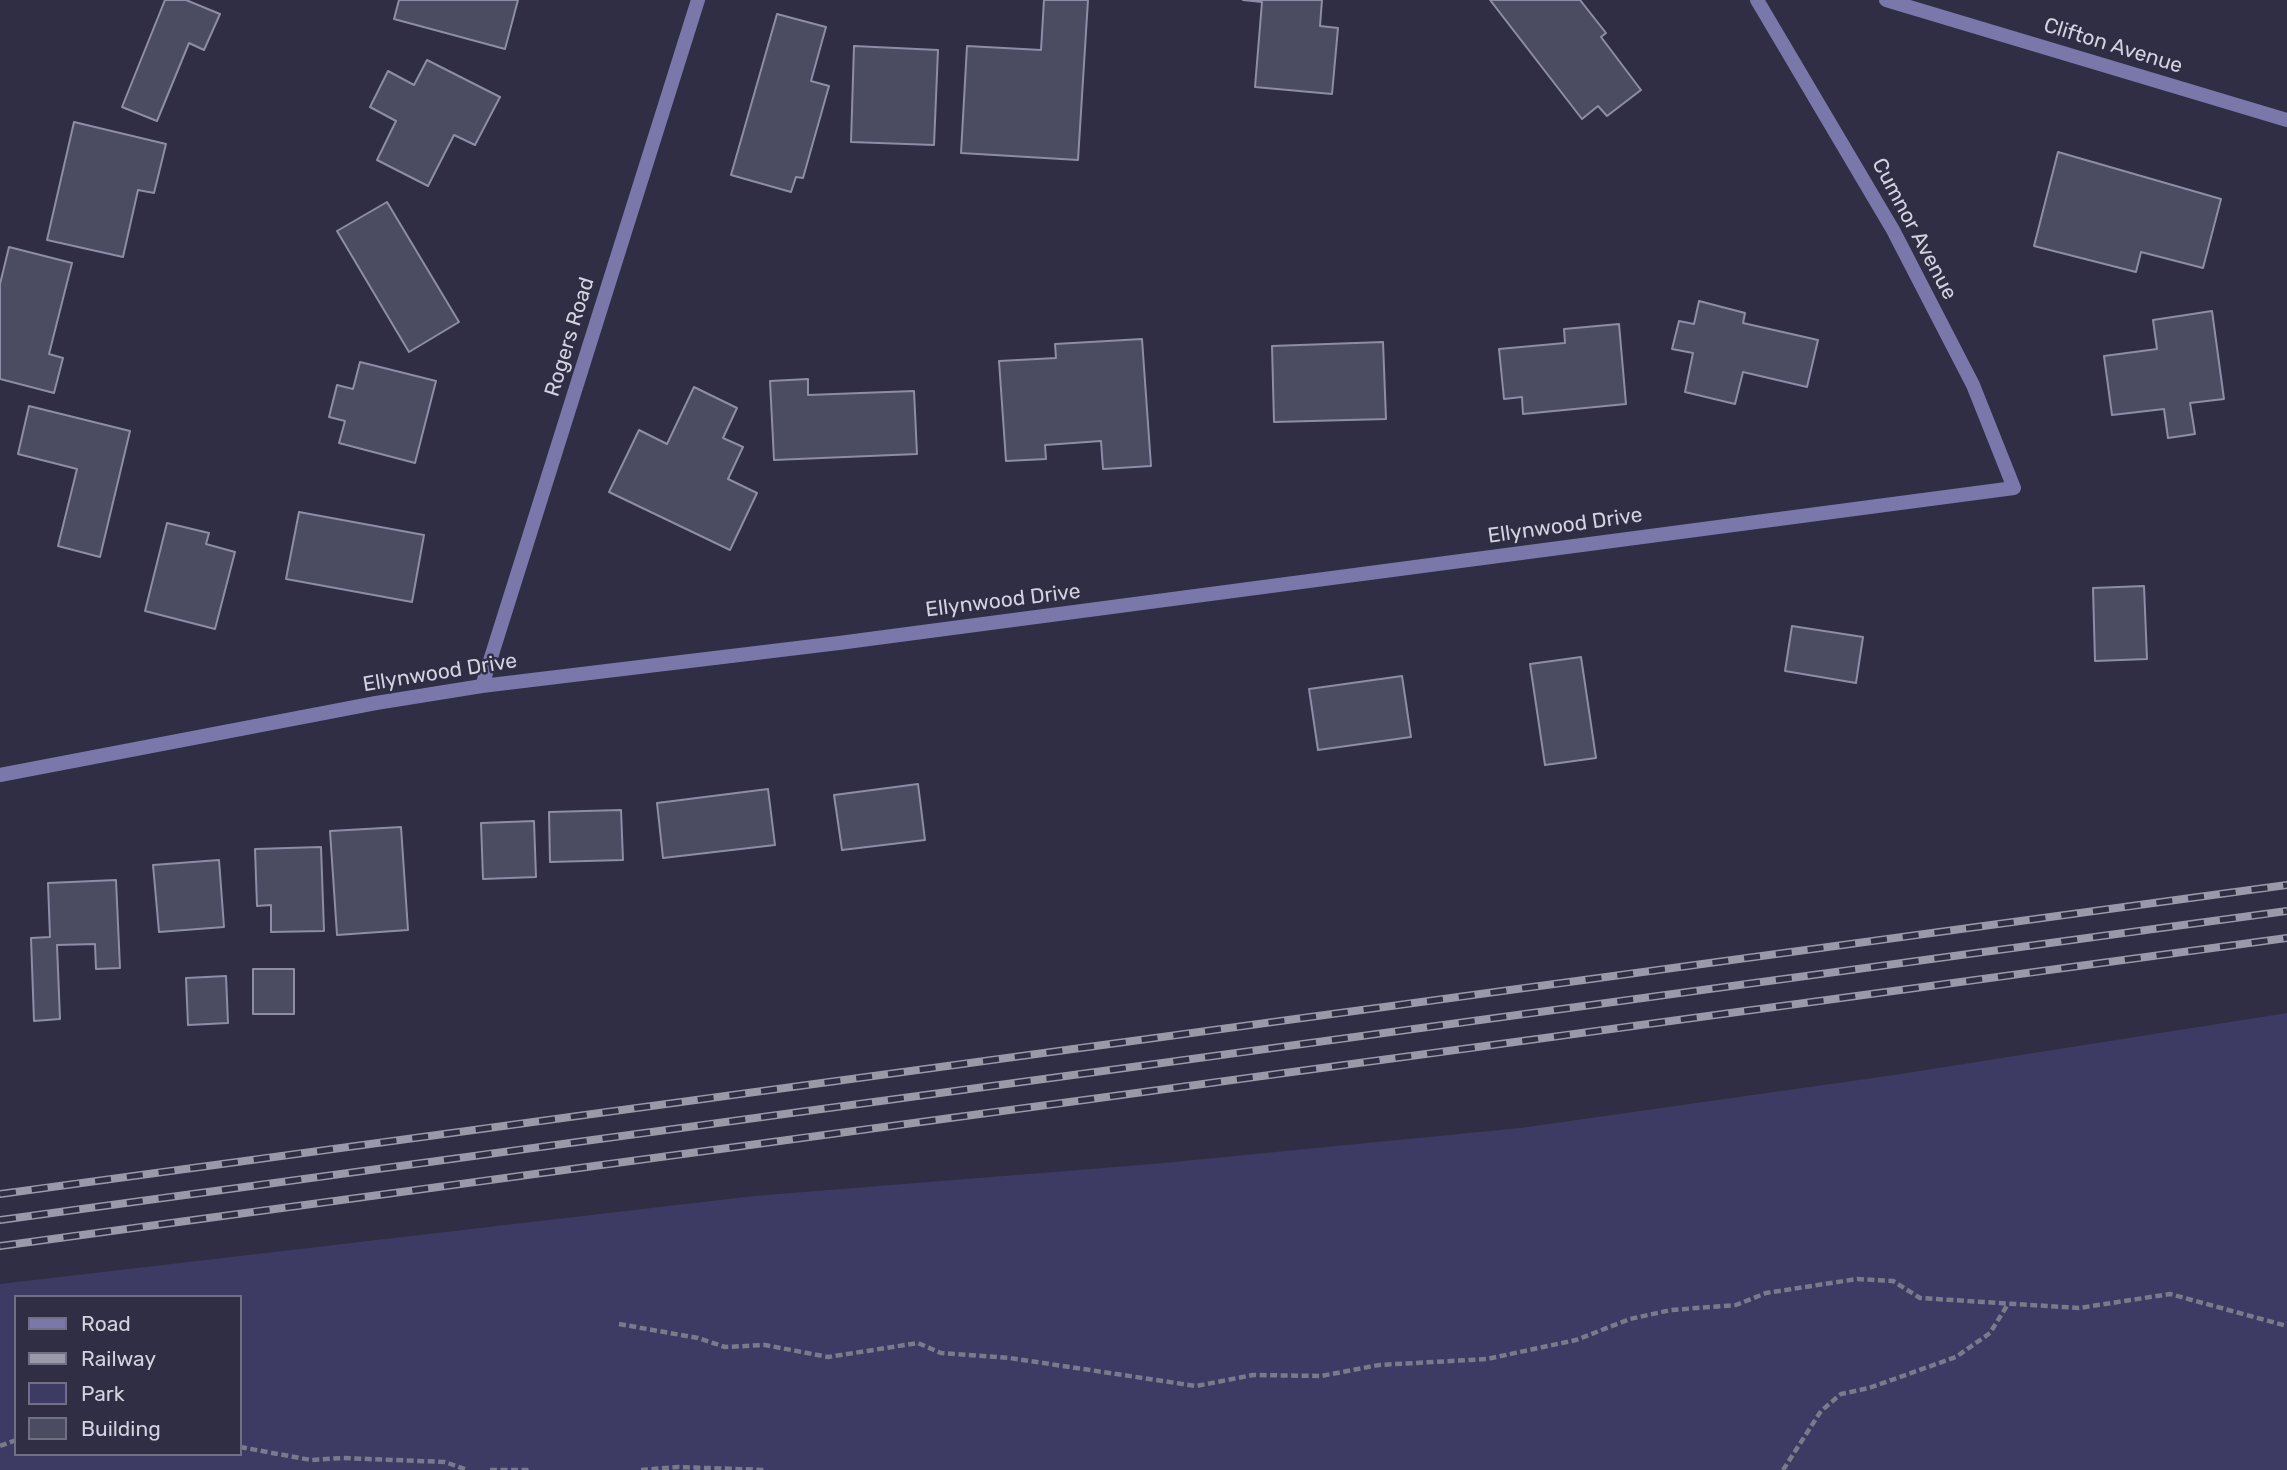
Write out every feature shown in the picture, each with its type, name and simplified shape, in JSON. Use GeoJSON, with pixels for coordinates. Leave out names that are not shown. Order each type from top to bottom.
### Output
{"type":"FeatureCollection","features":[{"type":"Feature","properties":{"kind":"street","name":"Rogers Road"},"geometry":{"type":"LineString","coordinates":[[482,686],[698,0]]}},
{"type":"Feature","properties":{"kind":"street","name":"Cumnor Avenue"},"geometry":{"type":"LineString","coordinates":[[1757,0],[1893,230],[1973,385],[2014,488]]}},
{"type":"Feature","properties":{"kind":"street","name":"Clifton Avenue"},"geometry":{"type":"LineString","coordinates":[[1886,0],[2287,120]]}},
{"type":"Feature","properties":{"kind":"street","name":"Ellynwood Drive"},"geometry":{"type":"LineString","coordinates":[[0,775],[482,686],[853,642],[2014,488]]}},
{"type":"Feature","properties":{"kind":"path"},"geometry":{"type":"LineString","coordinates":[[619,1324],[698,1338],[725,1347],[765,1345],[828,1357],[918,1343],[941,1353],[1010,1358],[1196,1386],[1253,1375],[1321,1376],[1380,1365],[1487,1359],[1576,1340],[1644,1316],[1671,1310],[1736,1305],[1766,1293],[1857,1279],[1893,1281],[1920,1298],[2079,1308],[2170,1294],[2287,1326]]}},
{"type":"Feature","properties":{"kind":"path"},"geometry":{"type":"LineString","coordinates":[[1783,1470],[1821,1411],[1841,1394],[1869,1388],[1956,1357],[1990,1333],[2008,1304]]}},
{"type":"Feature","properties":{"kind":"path"},"geometry":{"type":"LineString","coordinates":[[242,1447],[310,1460],[343,1458],[445,1462],[467,1470]]}},
{"type":"Feature","properties":{"kind":"path"},"geometry":{"type":"LineString","coordinates":[[641,1470],[678,1466],[766,1470]]}},
{"type":"Feature","properties":{"kind":"path"},"geometry":{"type":"LineString","coordinates":[[490,1470],[531,1470]]}},
{"type":"Feature","properties":{"kind":"green space"},"geometry":{"type":"Polygon","coordinates":[[[2287,1013],[2287,1470],[0,1470],[0,1284],[754,1196],[1153,1164],[1520,1128],[1894,1075],[2287,1013]]]}},
{"type":"Feature","properties":{"kind":"building"},"geometry":{"type":"Polygon","coordinates":[[[165,0],[186,0],[220,14],[204,50],[189,43],[157,121],[122,107],[165,0]]]}},
{"type":"Feature","properties":{"kind":"building"},"geometry":{"type":"Polygon","coordinates":[[[399,0],[518,0],[505,49],[394,19],[399,0]]]}},
{"type":"Feature","properties":{"kind":"building"},"geometry":{"type":"Polygon","coordinates":[[[1044,0],[1088,0],[1078,160],[961,153],[967,46],[1041,50],[1044,0]]]}},
{"type":"Feature","properties":{"kind":"building"},"geometry":{"type":"Polygon","coordinates":[[[1243,0],[1322,0],[1320,26],[1338,28],[1332,94],[1255,87],[1262,2],[1243,0]]]}},
{"type":"Feature","properties":{"kind":"building"},"geometry":{"type":"Polygon","coordinates":[[[1490,0],[1580,0],[1606,33],[1601,37],[1641,90],[1607,116],[1598,106],[1582,119],[1490,0]]]}},
{"type":"Feature","properties":{"kind":"building"},"geometry":{"type":"Polygon","coordinates":[[[777,14],[826,27],[811,81],[829,86],[803,178],[796,177],[791,192],[731,175],[777,14]]]}},
{"type":"Feature","properties":{"kind":"building"},"geometry":{"type":"Polygon","coordinates":[[[854,46],[938,50],[934,145],[851,142],[854,46]]]}},
{"type":"Feature","properties":{"kind":"building"},"geometry":{"type":"Polygon","coordinates":[[[427,60],[500,97],[475,145],[454,135],[428,186],[377,160],[396,121],[370,107],[388,71],[414,85],[427,60]]]}},
{"type":"Feature","properties":{"kind":"building"},"geometry":{"type":"Polygon","coordinates":[[[74,122],[166,144],[154,193],[138,190],[123,257],[47,240],[74,122]]]}},
{"type":"Feature","properties":{"kind":"building"},"geometry":{"type":"Polygon","coordinates":[[[2058,152],[2221,199],[2203,268],[2141,252],[2136,272],[2034,246],[2058,152]]]}},
{"type":"Feature","properties":{"kind":"building"},"geometry":{"type":"Polygon","coordinates":[[[387,202],[459,322],[409,352],[337,231],[387,202]]]}},
{"type":"Feature","properties":{"kind":"building"},"geometry":{"type":"Polygon","coordinates":[[[9,247],[72,263],[49,354],[63,358],[54,393],[0,379],[0,284],[9,247]]]}},
{"type":"Feature","properties":{"kind":"building"},"geometry":{"type":"Polygon","coordinates":[[[1699,301],[1745,313],[1743,323],[1818,340],[1807,387],[1743,372],[1735,404],[1685,392],[1693,353],[1672,349],[1679,321],[1694,324],[1699,301]]]}},
{"type":"Feature","properties":{"kind":"building"},"geometry":{"type":"Polygon","coordinates":[[[2212,311],[2224,399],[2190,403],[2195,434],[2168,438],[2164,409],[2112,415],[2104,356],[2157,349],[2153,320],[2212,311]]]}},
{"type":"Feature","properties":{"kind":"building"},"geometry":{"type":"Polygon","coordinates":[[[1619,324],[1626,404],[1523,414],[1522,397],[1504,399],[1499,349],[1565,343],[1564,329],[1619,324]]]}},
{"type":"Feature","properties":{"kind":"building"},"geometry":{"type":"Polygon","coordinates":[[[1142,339],[1151,466],[1103,469],[1101,441],[1045,445],[1046,459],[1006,461],[999,361],[1056,358],[1055,344],[1142,339]]]}},
{"type":"Feature","properties":{"kind":"building"},"geometry":{"type":"Polygon","coordinates":[[[1383,342],[1386,419],[1274,422],[1272,346],[1383,342]]]}},
{"type":"Feature","properties":{"kind":"building"},"geometry":{"type":"Polygon","coordinates":[[[360,362],[436,381],[415,463],[339,443],[345,421],[329,417],[337,385],[353,389],[360,362]]]}},
{"type":"Feature","properties":{"kind":"building"},"geometry":{"type":"Polygon","coordinates":[[[808,379],[808,395],[914,391],[917,454],[774,460],[770,381],[808,379]]]}},
{"type":"Feature","properties":{"kind":"building"},"geometry":{"type":"Polygon","coordinates":[[[694,387],[737,408],[723,438],[743,447],[728,479],[757,493],[730,550],[609,492],[639,430],[667,444],[694,387]]]}},
{"type":"Feature","properties":{"kind":"building"},"geometry":{"type":"Polygon","coordinates":[[[29,406],[130,431],[100,557],[58,546],[77,469],[18,454],[29,406]]]}},
{"type":"Feature","properties":{"kind":"building"},"geometry":{"type":"Polygon","coordinates":[[[299,512],[424,535],[412,602],[286,579],[299,512]]]}},
{"type":"Feature","properties":{"kind":"building"},"geometry":{"type":"Polygon","coordinates":[[[167,523],[209,533],[206,544],[235,552],[215,629],[145,611],[167,523]]]}},
{"type":"Feature","properties":{"kind":"building"},"geometry":{"type":"Polygon","coordinates":[[[2144,586],[2147,659],[2095,661],[2093,588],[2144,586]]]}},
{"type":"Feature","properties":{"kind":"building"},"geometry":{"type":"Polygon","coordinates":[[[1792,626],[1863,637],[1856,683],[1785,671],[1792,626]]]}},
{"type":"Feature","properties":{"kind":"building"},"geometry":{"type":"Polygon","coordinates":[[[1581,657],[1596,758],[1545,765],[1530,664],[1581,657]]]}},
{"type":"Feature","properties":{"kind":"building"},"geometry":{"type":"Polygon","coordinates":[[[1402,676],[1411,737],[1318,750],[1309,689],[1402,676]]]}},
{"type":"Feature","properties":{"kind":"building"},"geometry":{"type":"Polygon","coordinates":[[[918,784],[925,840],[842,850],[834,795],[918,784]]]}},
{"type":"Feature","properties":{"kind":"building"},"geometry":{"type":"Polygon","coordinates":[[[768,789],[775,845],[663,858],[657,803],[768,789]]]}},
{"type":"Feature","properties":{"kind":"building"},"geometry":{"type":"Polygon","coordinates":[[[621,810],[623,860],[550,862],[549,812],[621,810]]]}},
{"type":"Feature","properties":{"kind":"building"},"geometry":{"type":"Polygon","coordinates":[[[534,821],[536,877],[483,879],[481,823],[534,821]]]}},
{"type":"Feature","properties":{"kind":"building"},"geometry":{"type":"Polygon","coordinates":[[[401,827],[408,930],[337,935],[330,831],[401,827]]]}},
{"type":"Feature","properties":{"kind":"building"},"geometry":{"type":"Polygon","coordinates":[[[321,847],[324,931],[271,932],[271,905],[257,906],[255,849],[321,847]]]}},
{"type":"Feature","properties":{"kind":"building"},"geometry":{"type":"Polygon","coordinates":[[[219,860],[224,927],[159,932],[153,865],[219,860]]]}},
{"type":"Feature","properties":{"kind":"building"},"geometry":{"type":"Polygon","coordinates":[[[116,880],[120,968],[96,969],[95,944],[57,945],[60,1019],[34,1021],[31,938],[50,937],[48,883],[116,880]]]}},
{"type":"Feature","properties":{"kind":"building"},"geometry":{"type":"Polygon","coordinates":[[[253,969],[294,969],[294,1014],[253,1014],[253,969]]]}},
{"type":"Feature","properties":{"kind":"building"},"geometry":{"type":"Polygon","coordinates":[[[226,976],[228,1023],[188,1025],[186,978],[226,976]]]}},
{"type":"Feature","properties":{"kind":"railway"},"geometry":{"type":"LineString","coordinates":[[0,1194],[2287,885]]}},
{"type":"Feature","properties":{"kind":"railway"},"geometry":{"type":"LineString","coordinates":[[0,1220],[2287,911]]}},
{"type":"Feature","properties":{"kind":"railway"},"geometry":{"type":"LineString","coordinates":[[0,1246],[2287,938]]}}]}
